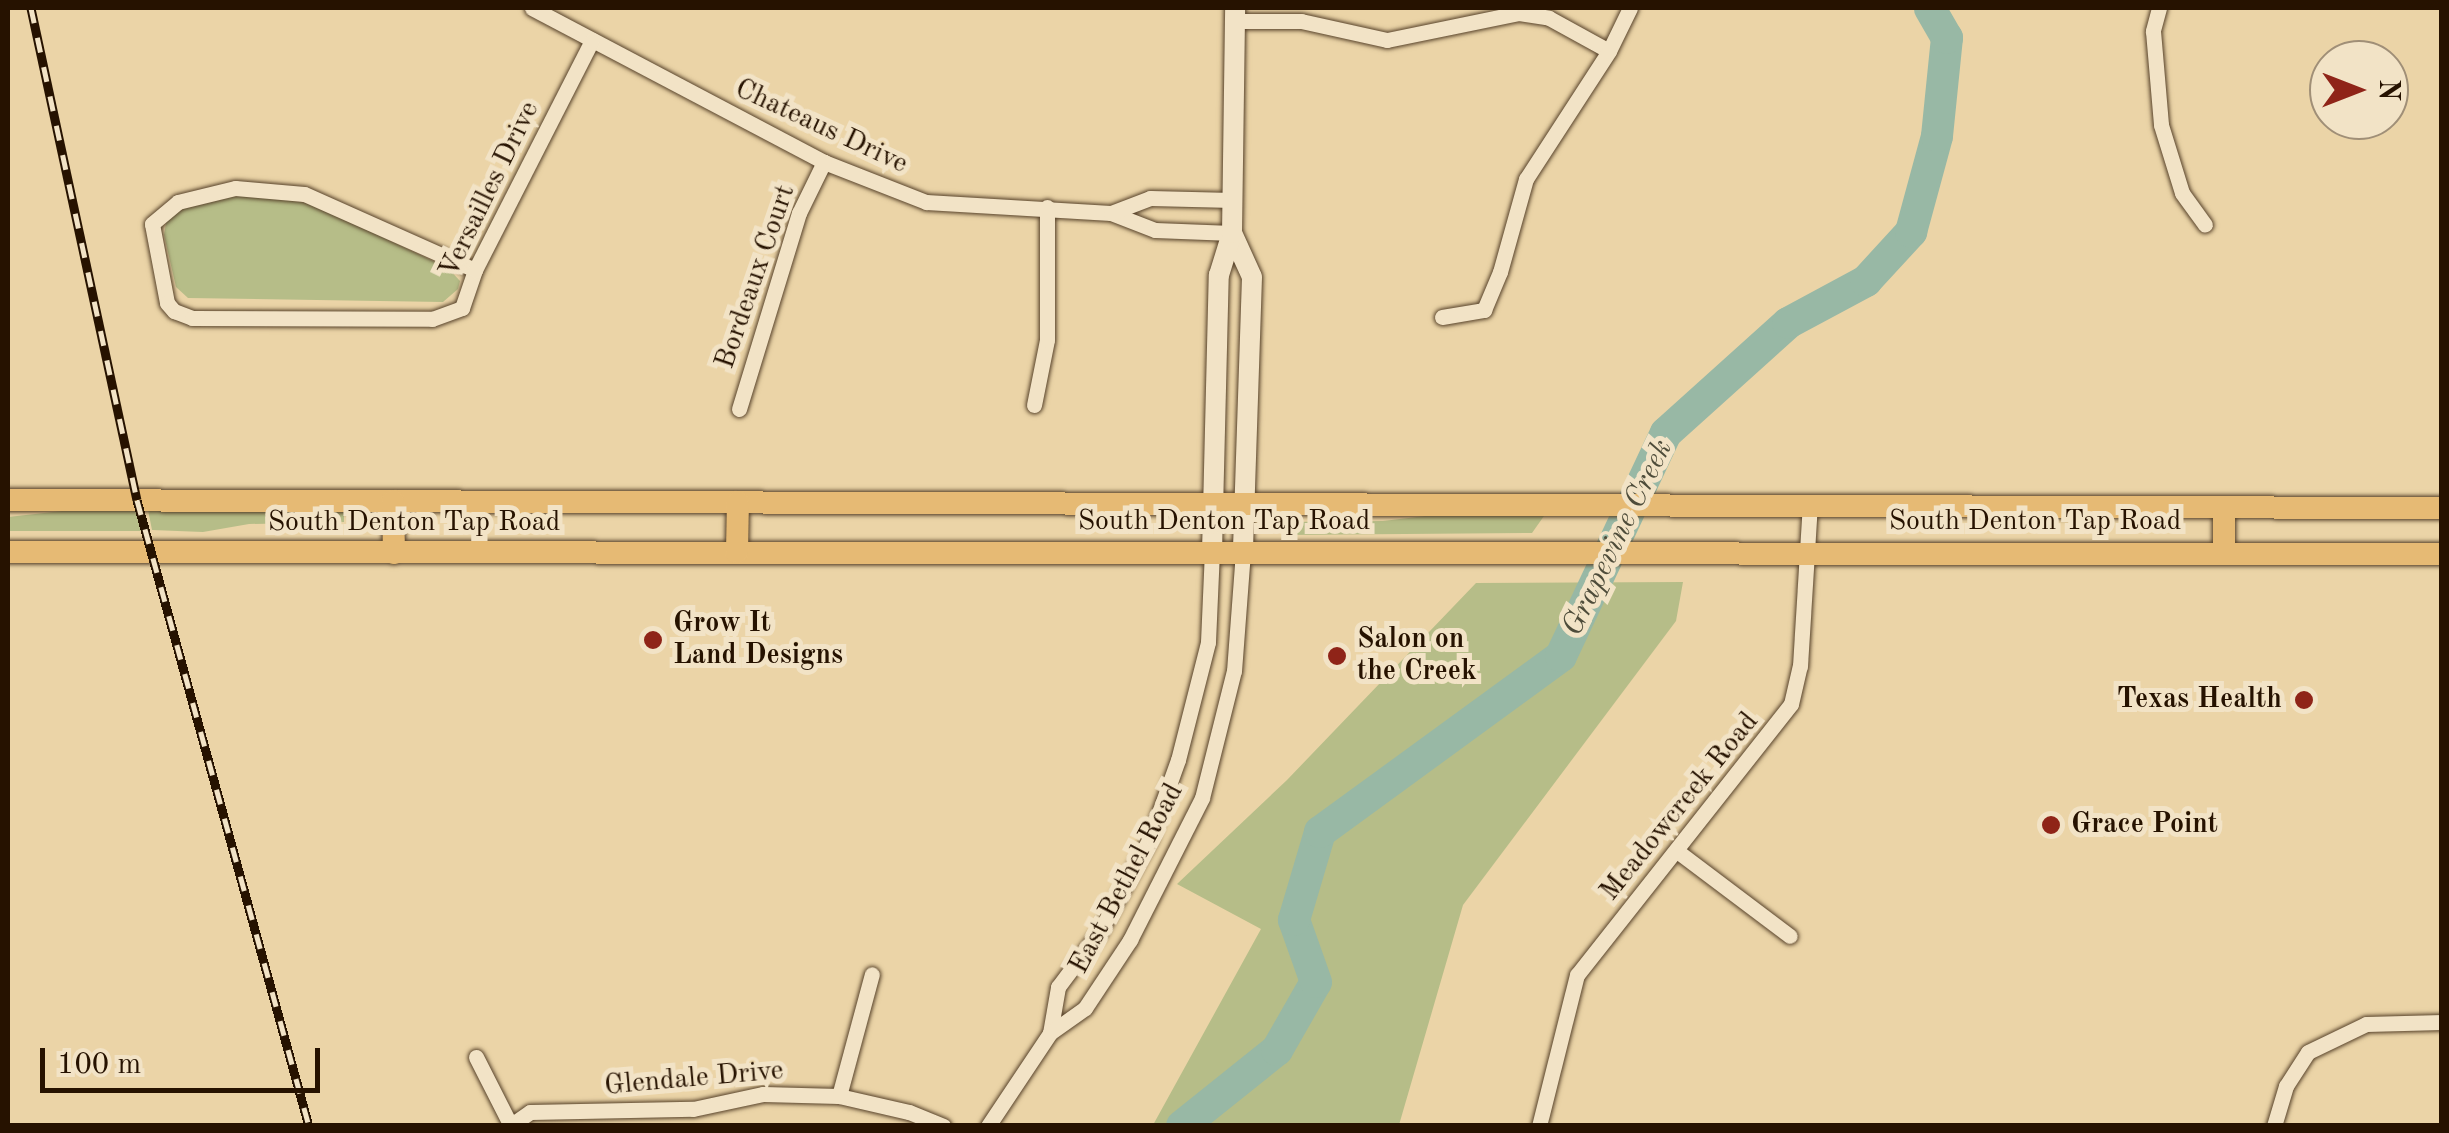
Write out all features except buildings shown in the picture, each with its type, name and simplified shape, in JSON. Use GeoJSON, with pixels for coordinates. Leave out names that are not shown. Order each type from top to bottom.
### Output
{"type":"FeatureCollection","features":[{"type":"Feature","properties":{"kind":"main road"},"geometry":{"type":"LineString","coordinates":[[1212,552],[1218,275],[1232,233],[1235,14]]}},
{"type":"Feature","properties":{"kind":"main road"},"geometry":{"type":"LineString","coordinates":[[1232,233],[1252,276],[1243,552]]}},
{"type":"Feature","properties":{"kind":"main road","name":"South Denton Tap Road"},"geometry":{"type":"LineString","coordinates":[[8,500],[1245,501],[2442,508]]}},
{"type":"Feature","properties":{"kind":"main road"},"geometry":{"type":"LineString","coordinates":[[393,501],[394,553]]}},
{"type":"Feature","properties":{"kind":"main road"},"geometry":{"type":"LineString","coordinates":[[737,552],[738,502]]}},
{"type":"Feature","properties":{"kind":"main road"},"geometry":{"type":"LineString","coordinates":[[2224,507],[2224,553]]}},
{"type":"Feature","properties":{"kind":"main road","name":"South Denton Tap Road"},"geometry":{"type":"LineString","coordinates":[[8,552],[1727,550],[2442,554]]}},
{"type":"Feature","properties":{"kind":"street","name":"Chateaus Drive"},"geometry":{"type":"LineString","coordinates":[[532,8],[824,162],[926,202],[1112,213],[1155,230],[1232,233]]}},
{"type":"Feature","properties":{"kind":"street"},"geometry":{"type":"LineString","coordinates":[[1442,317],[1484,310],[1500,272],[1526,179],[1609,50],[1630,8]]}},
{"type":"Feature","properties":{"kind":"street"},"geometry":{"type":"LineString","coordinates":[[2159,8],[2152,31],[2161,125],[2182,193],[2205,224]]}},
{"type":"Feature","properties":{"kind":"street"},"geometry":{"type":"LineString","coordinates":[[1235,14],[1301,21],[1387,40],[1520,13],[1549,18],[1609,50]]}},
{"type":"Feature","properties":{"kind":"street","name":"Versailles Drive"},"geometry":{"type":"LineString","coordinates":[[475,270],[304,194],[235,188],[178,202],[152,224],[168,302],[174,311],[192,318],[432,319],[462,308],[475,270],[592,40]]}},
{"type":"Feature","properties":{"kind":"street","name":"Bordeaux Court"},"geometry":{"type":"LineString","coordinates":[[738,409],[799,214],[824,162]]}},
{"type":"Feature","properties":{"kind":"street","name":"Chateaus Drive"},"geometry":{"type":"LineString","coordinates":[[1112,213],[1150,198],[1233,200]]}},
{"type":"Feature","properties":{"kind":"street"},"geometry":{"type":"LineString","coordinates":[[1034,405],[1046,340],[1047,207]]}},
{"type":"Feature","properties":{"kind":"street","name":"Meadowcreek Road"},"geometry":{"type":"LineString","coordinates":[[1539,1126],[1578,975],[1791,704],[1800,666],[1810,504]]}},
{"type":"Feature","properties":{"kind":"street","name":"East Bethel Road"},"geometry":{"type":"LineString","coordinates":[[1050,1033],[1058,987],[1100,931],[1150,838],[1178,760],[1208,642],[1212,552]]}},
{"type":"Feature","properties":{"kind":"street","name":"East Bethel Road"},"geometry":{"type":"LineString","coordinates":[[988,1126],[1050,1033],[1085,1008],[1130,940],[1202,798],[1234,671],[1243,552]]}},
{"type":"Feature","properties":{"kind":"street"},"geometry":{"type":"LineString","coordinates":[[1678,850],[1790,936]]}},
{"type":"Feature","properties":{"kind":"street"},"geometry":{"type":"LineString","coordinates":[[839,1096],[872,974]]}},
{"type":"Feature","properties":{"kind":"street"},"geometry":{"type":"LineString","coordinates":[[2274,1126],[2286,1086],[2308,1052],[2366,1024],[2442,1022]]}},
{"type":"Feature","properties":{"kind":"street"},"geometry":{"type":"LineString","coordinates":[[476,1057],[510,1125]]}},
{"type":"Feature","properties":{"kind":"street","name":"Glendale Drive"},"geometry":{"type":"LineString","coordinates":[[510,1125],[530,1112],[621,1114],[693,1109],[763,1094],[839,1096],[909,1112],[943,1126]]}},
{"type":"Feature","properties":{"kind":"green space"},"geometry":{"type":"Polygon","coordinates":[[[237,196],[267,196],[311,204],[448,268],[460,281],[458,289],[443,302],[188,298],[176,287],[164,235],[166,223],[174,211],[237,196]]]}},
{"type":"Feature","properties":{"kind":"green space"},"geometry":{"type":"Polygon","coordinates":[[[71,510],[136,511],[141,531],[8,531],[8,517],[71,510]]]}},
{"type":"Feature","properties":{"kind":"green space"},"geometry":{"type":"Polygon","coordinates":[[[148,510],[344,510],[344,522],[249,524],[203,532],[152,530],[148,510]]]}},
{"type":"Feature","properties":{"kind":"green space"},"geometry":{"type":"Polygon","coordinates":[[[1442,514],[1544,516],[1532,533],[1283,535],[1283,522],[1383,521],[1442,514]]]}},
{"type":"Feature","properties":{"kind":"green space"},"geometry":{"type":"Polygon","coordinates":[[[1683,582],[1676,621],[1463,905],[1399,1125],[1153,1125],[1261,929],[1177,884],[1287,780],[1476,583],[1683,582]]]}},
{"type":"Feature","properties":{"kind":"waterway","name":"Grapevine Creek"},"geometry":{"type":"LineString","coordinates":[[1182,1126],[1277,1050],[1316,982],[1294,920],[1320,832],[1561,656],[1666,433],[1788,323],[1866,281],[1911,232],[1937,136],[1947,38],[1930,8]]}},
{"type":"Feature","properties":{"kind":"railway"},"geometry":{"type":"LineString","coordinates":[[31,8],[137,500],[309,1126]]}},
{"type":"Feature","properties":{"kind":"place","name":"Grow It Land Designs"},"geometry":{"type":"Point","coordinates":[653,640]}},
{"type":"Feature","properties":{"kind":"place","name":"Salon on the Creek"},"geometry":{"type":"Point","coordinates":[1337,656]}},
{"type":"Feature","properties":{"kind":"place","name":"Texas Health"},"geometry":{"type":"Point","coordinates":[2304,700]}},
{"type":"Feature","properties":{"kind":"place","name":"Grace Point"},"geometry":{"type":"Point","coordinates":[2051,825]}}]}
